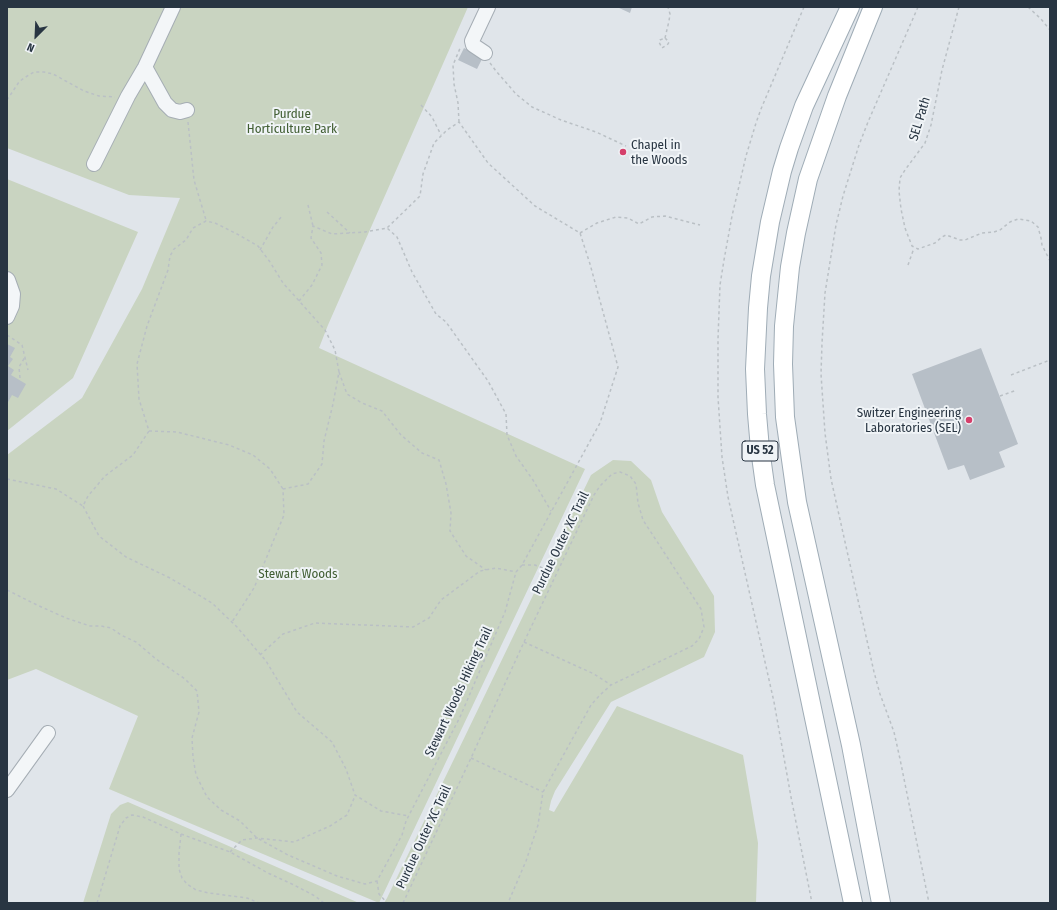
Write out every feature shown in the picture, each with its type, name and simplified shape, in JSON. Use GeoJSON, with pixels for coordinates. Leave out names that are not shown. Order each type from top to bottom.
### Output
{"type":"FeatureCollection","features":[{"type":"Feature","properties":{"kind":"main road","name":"US 52"},"geometry":{"type":"LineString","coordinates":[[850,7],[804,106],[782,170],[770,222],[761,276],[755,369],[760,449],[765,484],[853,903]]}},
{"type":"Feature","properties":{"kind":"main road","name":"US 52"},"geometry":{"type":"LineString","coordinates":[[873,7],[837,96],[808,179],[790,267],[784,326],[783,364],[785,417],[797,502],[851,745],[882,903]]}},
{"type":"Feature","properties":{"kind":"street"},"geometry":{"type":"LineString","coordinates":[[94,164],[128,96],[145,67],[173,7]]}},
{"type":"Feature","properties":{"kind":"street"},"geometry":{"type":"LineString","coordinates":[[486,56],[473,45],[472,41],[488,7]]}},
{"type":"Feature","properties":{"kind":"street"},"geometry":{"type":"LineString","coordinates":[[145,67],[165,103],[172,110],[180,112],[186,110]]}},
{"type":"Feature","properties":{"kind":"street"},"geometry":{"type":"LineString","coordinates":[[7,279],[13,294],[12,306],[7,317]]}},
{"type":"Feature","properties":{"kind":"street"},"geometry":{"type":"LineString","coordinates":[[7,790],[48,733]]}},
{"type":"Feature","properties":{"kind":"path"},"geometry":{"type":"LineString","coordinates":[[665,38],[670,14],[668,7]]}},
{"type":"Feature","properties":{"kind":"path"},"geometry":{"type":"LineString","coordinates":[[918,7],[868,122],[843,196],[836,225],[825,293],[821,374],[825,433],[833,486],[874,672],[880,694],[894,732],[929,903]]}},
{"type":"Feature","properties":{"kind":"path","name":"SEL Path"},"geometry":{"type":"LineString","coordinates":[[914,248],[905,228],[901,209],[899,191],[900,178],[925,143],[931,125],[942,70],[959,7]]}},
{"type":"Feature","properties":{"kind":"path"},"geometry":{"type":"LineString","coordinates":[[1028,7],[1042,19],[1050,30]]}},
{"type":"Feature","properties":{"kind":"path"},"geometry":{"type":"LineString","coordinates":[[665,38],[669,42],[662,48],[659,42],[665,38]]}},
{"type":"Feature","properties":{"kind":"path"},"geometry":{"type":"LineString","coordinates":[[472,41],[464,40],[453,65],[459,122],[488,163],[535,206],[580,233],[597,224],[616,217],[628,218],[639,224],[652,217],[665,216],[700,225]]}},
{"type":"Feature","properties":{"kind":"path"},"geometry":{"type":"LineString","coordinates":[[486,56],[496,71],[516,94],[532,107],[561,120],[596,132],[626,146]]}},
{"type":"Feature","properties":{"kind":"path"},"geometry":{"type":"LineString","coordinates":[[7,100],[19,82],[34,72],[53,74],[84,91],[99,96],[128,96]]}},
{"type":"Feature","properties":{"kind":"path"},"geometry":{"type":"LineString","coordinates":[[421,105],[432,117],[442,135]]}},
{"type":"Feature","properties":{"kind":"path"},"geometry":{"type":"LineString","coordinates":[[186,110],[194,180],[206,221]]}},
{"type":"Feature","properties":{"kind":"path"},"geometry":{"type":"LineString","coordinates":[[314,226],[332,234],[350,234],[387,228],[420,196],[423,174],[434,144],[447,130],[459,122]]}},
{"type":"Feature","properties":{"kind":"path"},"geometry":{"type":"LineString","coordinates":[[299,301],[312,285],[322,265],[321,253],[311,238],[314,226],[308,205]]}},
{"type":"Feature","properties":{"kind":"path"},"geometry":{"type":"LineString","coordinates":[[327,212],[350,234]]}},
{"type":"Feature","properties":{"kind":"path"},"geometry":{"type":"LineString","coordinates":[[260,250],[272,227],[282,216]]}},
{"type":"Feature","properties":{"kind":"path"},"geometry":{"type":"LineString","coordinates":[[908,266],[914,248],[918,249],[935,243],[946,235],[960,240],[965,240],[982,233],[994,232],[1018,219],[1031,221],[1038,227],[1042,245],[1050,260]]}},
{"type":"Feature","properties":{"kind":"path"},"geometry":{"type":"LineString","coordinates":[[149,431],[139,399],[137,364],[147,326],[168,270],[170,256],[174,249],[186,240],[193,228],[206,221],[215,223],[258,246],[283,283],[325,330],[335,350],[339,372],[334,404],[324,441],[322,464],[308,484],[283,489]]}},
{"type":"Feature","properties":{"kind":"path"},"geometry":{"type":"LineString","coordinates":[[387,228],[397,237],[412,272],[436,314],[446,322],[488,381],[506,414],[507,435],[516,456],[533,480],[551,511]]}},
{"type":"Feature","properties":{"kind":"path","name":"Stewart Woods Hiking Trail"},"geometry":{"type":"LineString","coordinates":[[377,881],[402,835],[406,821],[460,717],[505,612],[516,572],[522,565],[600,423],[618,367],[580,233]]}},
{"type":"Feature","properties":{"kind":"path"},"geometry":{"type":"LineString","coordinates":[[7,335],[22,345],[28,370]]}},
{"type":"Feature","properties":{"kind":"path"},"geometry":{"type":"LineString","coordinates":[[20,378],[19,367],[25,357]]}},
{"type":"Feature","properties":{"kind":"path"},"geometry":{"type":"LineString","coordinates":[[1011,375],[1050,360]]}},
{"type":"Feature","properties":{"kind":"path"},"geometry":{"type":"LineString","coordinates":[[338,367],[347,394],[362,404],[382,411],[401,435],[422,453],[439,460],[446,484],[451,513],[450,531],[466,556],[486,570]]}},
{"type":"Feature","properties":{"kind":"path"},"geometry":{"type":"LineString","coordinates":[[1000,396],[1017,390]]}},
{"type":"Feature","properties":{"kind":"path"},"geometry":{"type":"LineString","coordinates":[[149,431],[177,432],[229,445],[253,455],[270,468],[283,489],[284,515],[254,588],[232,622]]}},
{"type":"Feature","properties":{"kind":"path"},"geometry":{"type":"LineString","coordinates":[[83,506],[88,496],[105,476],[133,455],[149,431]]}},
{"type":"Feature","properties":{"kind":"path","name":"Purdue Outer XC Trail"},"geometry":{"type":"LineString","coordinates":[[402,903],[594,495],[600,486],[612,474],[620,472],[630,476],[636,484],[638,503],[643,520],[701,609],[704,627],[699,639],[692,646],[611,685],[591,705],[543,792],[538,825],[526,861],[508,903]]}},
{"type":"Feature","properties":{"kind":"path"},"geometry":{"type":"LineString","coordinates":[[7,479],[56,489],[83,506],[98,536],[126,557],[170,578],[212,603],[232,622],[266,661],[297,712],[332,742],[346,769],[355,795],[381,811],[409,816]]}},
{"type":"Feature","properties":{"kind":"path"},"geometry":{"type":"LineString","coordinates":[[522,565],[534,565],[556,573]]}},
{"type":"Feature","properties":{"kind":"path"},"geometry":{"type":"LineString","coordinates":[[260,655],[283,634],[315,624],[413,627],[429,618],[441,600],[480,572],[496,568],[516,572]]}},
{"type":"Feature","properties":{"kind":"path"},"geometry":{"type":"LineString","coordinates":[[7,590],[66,618],[90,626],[111,628],[121,635],[136,642],[156,659],[185,679],[197,691],[199,712],[192,738],[193,757],[196,775],[207,797],[221,810],[240,821],[257,838],[288,855],[337,876],[365,884],[377,881],[379,894],[387,903]]}},
{"type":"Feature","properties":{"kind":"path"},"geometry":{"type":"LineString","coordinates":[[524,642],[594,674],[611,685]]}},
{"type":"Feature","properties":{"kind":"path"},"geometry":{"type":"LineString","coordinates":[[471,758],[543,792]]}},
{"type":"Feature","properties":{"kind":"path"},"geometry":{"type":"LineString","coordinates":[[230,852],[242,840],[257,838],[294,842],[330,826],[347,815],[355,795]]}},
{"type":"Feature","properties":{"kind":"path"},"geometry":{"type":"LineString","coordinates":[[97,903],[120,826],[126,818],[132,815],[143,817],[181,834],[230,852],[315,896],[324,903]]}},
{"type":"Feature","properties":{"kind":"path"},"geometry":{"type":"LineString","coordinates":[[181,834],[179,869],[182,878],[187,884],[196,890],[247,898],[259,903]]}},
{"type":"Feature","properties":{"kind":"green space","name":"Stewart Woods"},"geometry":{"type":"Polygon","coordinates":[[[7,7],[468,7],[319,348],[585,469],[379,903],[109,789],[138,716],[36,669],[7,680],[7,455],[82,398],[142,289],[180,198],[129,195],[7,148],[7,7]]]}},
{"type":"Feature","properties":{"kind":"green space"},"geometry":{"type":"Polygon","coordinates":[[[7,179],[138,232],[73,378],[7,431],[7,179]]]}},
{"type":"Feature","properties":{"kind":"green space"},"geometry":{"type":"Polygon","coordinates":[[[613,460],[631,461],[651,480],[662,512],[714,596],[715,632],[704,657],[611,702],[555,791],[549,810],[554,812],[617,706],[743,755],[758,843],[756,903],[384,903],[591,475],[613,460]]]}},
{"type":"Feature","properties":{"kind":"green space"},"geometry":{"type":"Polygon","coordinates":[[[128,802],[359,903],[83,903],[111,814],[120,805],[128,802]]]}},
{"type":"Feature","properties":{"kind":"building"},"geometry":{"type":"Polygon","coordinates":[[[617,7],[632,7],[630,13],[617,7]]]}},
{"type":"Feature","properties":{"kind":"building"},"geometry":{"type":"Polygon","coordinates":[[[464,48],[483,57],[477,69],[458,60],[464,48]]]}},
{"type":"Feature","properties":{"kind":"building"},"geometry":{"type":"Polygon","coordinates":[[[7,344],[15,348],[10,357],[13,359],[8,366],[14,370],[11,375],[26,384],[18,398],[12,395],[7,404],[7,344]]]}},
{"type":"Feature","properties":{"kind":"building","name":"Switzer Engineering Laboratories (SEL)"},"geometry":{"type":"Polygon","coordinates":[[[981,348],[1018,444],[999,452],[1005,467],[970,480],[964,465],[948,470],[912,374],[981,348]]]}},
{"type":"Feature","properties":{"kind":"place","name":"Chapel in the Woods"},"geometry":{"type":"Point","coordinates":[623,152]}},
{"type":"Feature","properties":{"kind":"place","name":"Switzer Engineering Laboratories (SEL)"},"geometry":{"type":"Point","coordinates":[969,420]}},
{"type":"Feature","properties":{"kind":"park label","name":"Purdue Horticulture Park"},"geometry":{"type":"Point","coordinates":[292,122]}}]}
